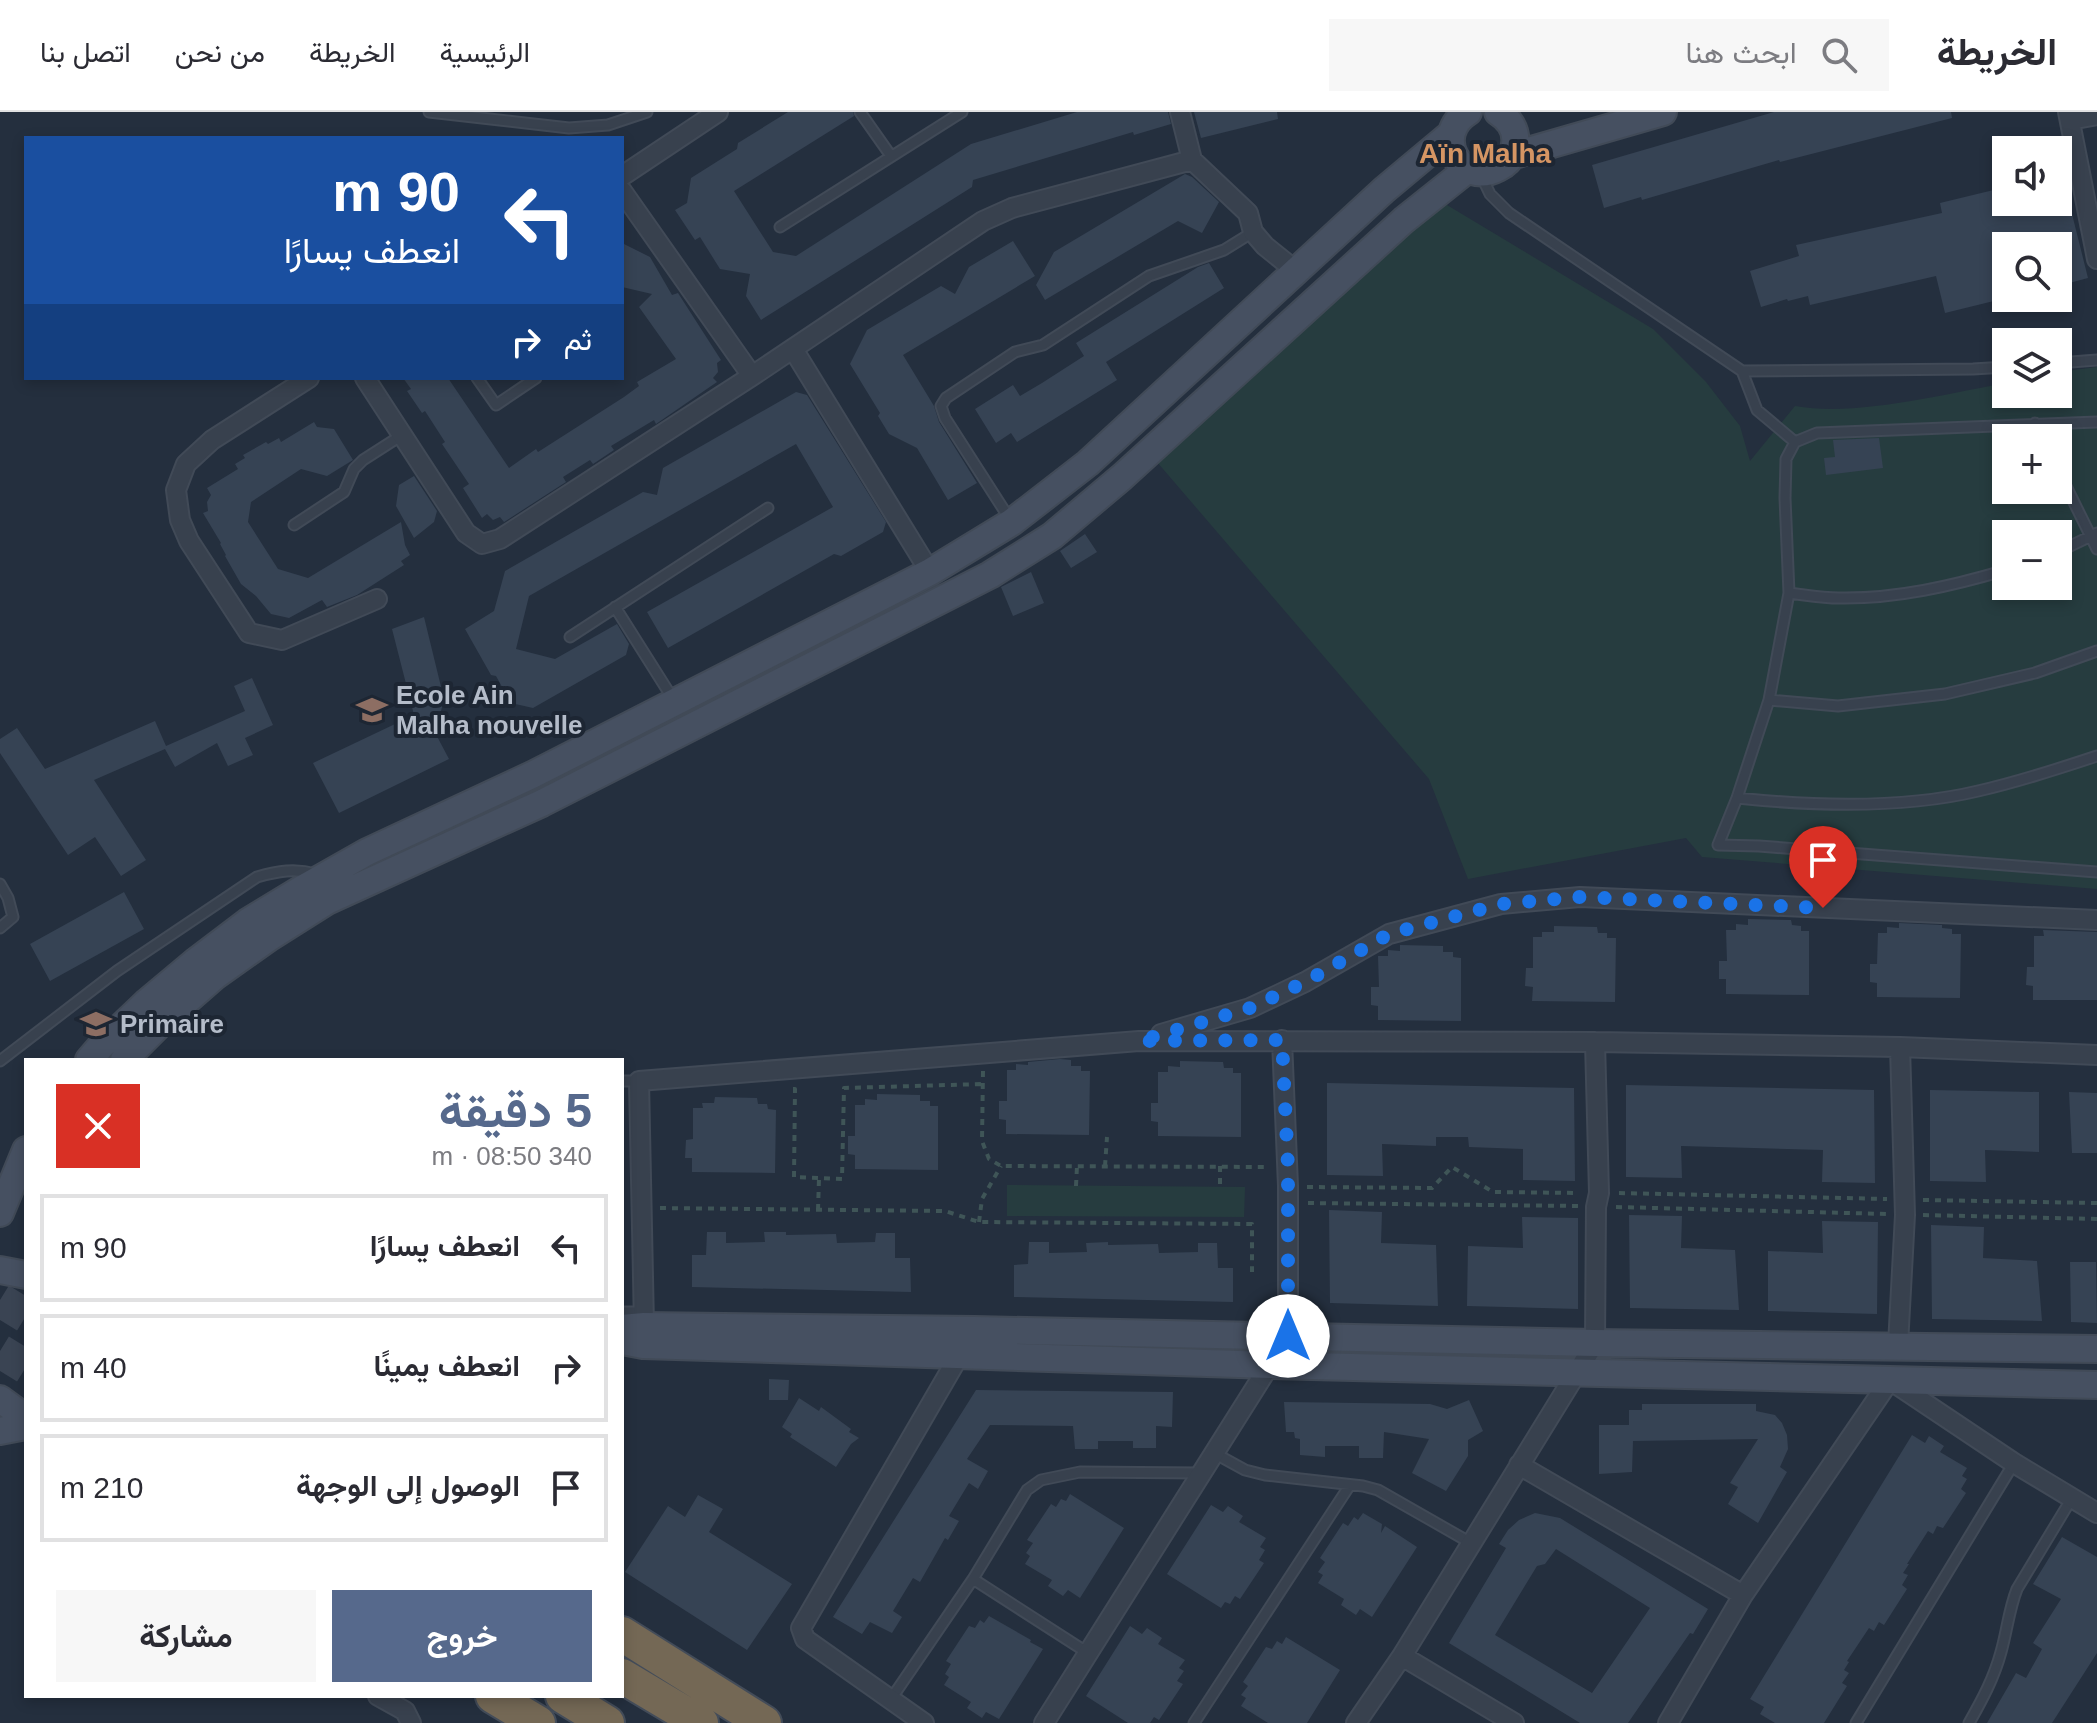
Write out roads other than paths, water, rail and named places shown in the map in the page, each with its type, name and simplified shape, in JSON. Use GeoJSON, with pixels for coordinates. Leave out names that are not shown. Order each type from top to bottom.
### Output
{"type":"FeatureCollection","features":[{"type":"Feature","properties":{"kind":"highway"},"geometry":{"type":"LineString","coordinates":[[624,1635],[764,1723]]}},
{"type":"Feature","properties":{"kind":"highway"},"geometry":{"type":"LineString","coordinates":[[624,1677],[701,1723]]}},
{"type":"Feature","properties":{"kind":"highway"},"geometry":{"type":"LineString","coordinates":[[496,1698],[538,1723]]}},
{"type":"Feature","properties":{"kind":"highway"},"geometry":{"type":"LineString","coordinates":[[566,1698],[607,1723]]}},
{"type":"Feature","properties":{"kind":"main road"},"geometry":{"type":"LineString","coordinates":[[1468,112],[1455,124],[1450,145],[1460,163],[1474,171],[1492,171],[1503,165],[1515,147],[1513,128],[1498,112]]}},
{"type":"Feature","properties":{"kind":"main road"},"geometry":{"type":"LineString","coordinates":[[1511,156],[1663,112]]}},
{"type":"Feature","properties":{"kind":"main road"},"geometry":{"type":"LineString","coordinates":[[91,1058],[146,1003],[195,962],[249,921],[324,876],[367,852],[532,775],[930,572],[1012,522],[1088,463],[1384,190],[1451,134]]}},
{"type":"Feature","properties":{"kind":"main road"},"geometry":{"type":"LineString","coordinates":[[126,1058],[215,976],[327,901],[542,803],[990,575],[1052,536],[1122,477],[1404,220],[1474,171]]}},
{"type":"Feature","properties":{"kind":"main road"},"geometry":{"type":"LineString","coordinates":[[0,1213],[24,1155]]}},
{"type":"Feature","properties":{"kind":"main road"},"geometry":{"type":"LineString","coordinates":[[0,1270],[24,1275]]}},
{"type":"Feature","properties":{"kind":"main road"},"geometry":{"type":"LineString","coordinates":[[633,1320],[1595,1343],[2097,1349]]}},
{"type":"Feature","properties":{"kind":"main road"},"geometry":{"type":"LineString","coordinates":[[624,1341],[643,1345],[1270,1365],[2097,1385]]}},
{"type":"Feature","properties":{"kind":"street"},"geometry":{"type":"LineString","coordinates":[[624,175],[718,112]]}},
{"type":"Feature","properties":{"kind":"street"},"geometry":{"type":"LineString","coordinates":[[1180,112],[1192,160],[1248,213],[1253,232],[1265,246],[1296,271]]}},
{"type":"Feature","properties":{"kind":"street"},"geometry":{"type":"LineString","coordinates":[[2097,115],[2069,116],[2092,211],[2097,259]]}},
{"type":"Feature","properties":{"kind":"street"},"geometry":{"type":"LineString","coordinates":[[366,380],[466,533],[482,544],[500,539],[752,376],[983,221],[1012,208],[1192,160]]}},
{"type":"Feature","properties":{"kind":"street"},"geometry":{"type":"LineString","coordinates":[[624,194],[752,376]]}},
{"type":"Feature","properties":{"kind":"street"},"geometry":{"type":"LineString","coordinates":[[793,349],[930,572]]}},
{"type":"Feature","properties":{"kind":"street"},"geometry":{"type":"LineString","coordinates":[[306,380],[212,440],[186,464],[176,490],[180,520],[189,541],[249,633],[282,640],[377,599]]}},
{"type":"Feature","properties":{"kind":"street"},"geometry":{"type":"LineString","coordinates":[[1139,1041],[1250,1008],[1305,982],[1389,934],[1501,904],[1580,897],[2097,920]]}},
{"type":"Feature","properties":{"kind":"street"},"geometry":{"type":"LineString","coordinates":[[1044,1723],[1288,1336],[1288,1167],[1282,1040]]}},
{"type":"Feature","properties":{"kind":"street"},"geometry":{"type":"LineString","coordinates":[[633,1320],[641,1208],[630,1081],[1139,1041],[1595,1042],[1900,1047],[2097,1055]]}},
{"type":"Feature","properties":{"kind":"street"},"geometry":{"type":"LineString","coordinates":[[1356,1723],[1402,1656],[1595,1343],[1598,1200],[1595,1042]]}},
{"type":"Feature","properties":{"kind":"street"},"geometry":{"type":"LineString","coordinates":[[1898,1345],[1905,1207],[1900,1047]]}},
{"type":"Feature","properties":{"kind":"street"},"geometry":{"type":"LineString","coordinates":[[924,1723],[805,1639],[801,1628],[975,1330]]}},
{"type":"Feature","properties":{"kind":"street"},"geometry":{"type":"LineString","coordinates":[[1668,1723],[1743,1595],[1890,1380],[2014,1463],[2097,1513]]}},
{"type":"Feature","properties":{"kind":"street"},"geometry":{"type":"LineString","coordinates":[[1519,1465],[1743,1595]]}},
{"type":"Feature","properties":{"kind":"street"},"geometry":{"type":"LineString","coordinates":[[1402,1656],[1514,1723]]}},
{"type":"Feature","properties":{"kind":"street"},"geometry":{"type":"LineString","coordinates":[[382,1698],[405,1711],[411,1723]]}},
{"type":"Feature","properties":{"kind":"lane"},"geometry":{"type":"LineString","coordinates":[[429,112],[569,128],[608,125],[647,112]]}},
{"type":"Feature","properties":{"kind":"lane"},"geometry":{"type":"LineString","coordinates":[[860,112],[891,156]]}},
{"type":"Feature","properties":{"kind":"lane"},"geometry":{"type":"LineString","coordinates":[[780,227],[962,112]]}},
{"type":"Feature","properties":{"kind":"lane"},"geometry":{"type":"LineString","coordinates":[[1474,171],[1490,194],[1509,213],[1742,371],[1992,368]]}},
{"type":"Feature","properties":{"kind":"lane"},"geometry":{"type":"LineString","coordinates":[[1012,522],[945,418],[941,406],[946,398],[1015,352],[1043,345],[1149,276],[1224,250],[1253,232]]}},
{"type":"Feature","properties":{"kind":"lane"},"geometry":{"type":"LineString","coordinates":[[2072,362],[2097,360]]}},
{"type":"Feature","properties":{"kind":"lane"},"geometry":{"type":"LineString","coordinates":[[1742,371],[1757,410],[1795,442]]}},
{"type":"Feature","properties":{"kind":"lane"},"geometry":{"type":"LineString","coordinates":[[478,380],[496,405],[533,380]]}},
{"type":"Feature","properties":{"kind":"lane"},"geometry":{"type":"LineString","coordinates":[[2097,422],[1817,433],[1795,442],[1786,459],[1789,593],[1769,700],[1718,845],[2097,872]]}},
{"type":"Feature","properties":{"kind":"lane"},"geometry":{"type":"LineString","coordinates":[[294,525],[344,492],[354,469],[363,460],[402,435]]}},
{"type":"Feature","properties":{"kind":"lane"},"geometry":{"type":"LineString","coordinates":[[2072,495],[2094,534],[2097,549]]}},
{"type":"Feature","properties":{"kind":"lane"},"geometry":{"type":"LineString","coordinates":[[570,637],[768,508]]}},
{"type":"Feature","properties":{"kind":"lane"},"geometry":{"type":"LineString","coordinates":[[2072,545],[2094,534]]}},
{"type":"Feature","properties":{"kind":"lane"},"geometry":{"type":"LineString","coordinates":[[1789,593],[1840,598],[1904,593],[1958,584],[1992,574]]}},
{"type":"Feature","properties":{"kind":"lane"},"geometry":{"type":"LineString","coordinates":[[615,607],[675,702]]}},
{"type":"Feature","properties":{"kind":"lane"},"geometry":{"type":"LineString","coordinates":[[1769,700],[1838,706],[1945,694],[2035,673],[2097,651]]}},
{"type":"Feature","properties":{"kind":"lane"},"geometry":{"type":"LineString","coordinates":[[1737,798],[1788,804],[1842,805],[1921,800],[1976,792],[2097,756]]}},
{"type":"Feature","properties":{"kind":"lane"},"geometry":{"type":"LineString","coordinates":[[0,1061],[117,971],[257,877],[301,870],[324,876]]}},
{"type":"Feature","properties":{"kind":"lane"},"geometry":{"type":"LineString","coordinates":[[0,884],[13,917],[0,928]]}},
{"type":"Feature","properties":{"kind":"lane"},"geometry":{"type":"LineString","coordinates":[[1214,1453],[1245,1470],[1265,1475],[1378,1490],[1471,1543]]}},
{"type":"Feature","properties":{"kind":"lane"},"geometry":{"type":"LineString","coordinates":[[1856,1723],[2014,1463]]}},
{"type":"Feature","properties":{"kind":"lane"},"geometry":{"type":"LineString","coordinates":[[890,1700],[973,1579],[1027,1490],[1041,1480],[1080,1472],[1201,1473]]}},
{"type":"Feature","properties":{"kind":"lane"},"geometry":{"type":"LineString","coordinates":[[1194,1723],[1350,1485]]}},
{"type":"Feature","properties":{"kind":"lane"},"geometry":{"type":"LineString","coordinates":[[1969,1723],[1994,1676],[2017,1589],[2072,1498]]}},
{"type":"Feature","properties":{"kind":"lane"},"geometry":{"type":"LineString","coordinates":[[973,1579],[1088,1653]]}},
{"type":"Feature","properties":{"kind":"tunnel"},"geometry":{"type":"LineString","coordinates":[[0,1300],[24,1315]]}},
{"type":"Feature","properties":{"kind":"tunnel"},"geometry":{"type":"LineString","coordinates":[[0,1351],[24,1366]]}},
{"type":"Feature","properties":{"kind":"place","name":"Ecole Ain Malha nouvelle"},"geometry":{"type":"Point","coordinates":[372,710]}},
{"type":"Feature","properties":{"kind":"place","name":"Primaire"},"geometry":{"type":"Point","coordinates":[96,1024]}},
{"type":"Feature","properties":{"kind":"district","name":"Aïn Malha"},"geometry":{"type":"Point","coordinates":[1485,153]}}]}
